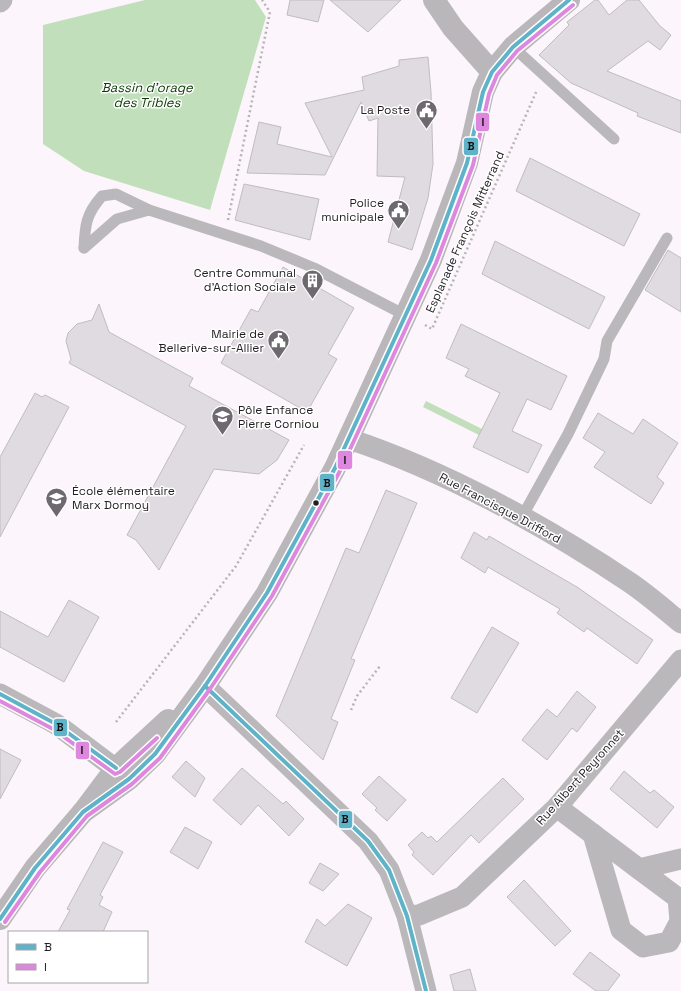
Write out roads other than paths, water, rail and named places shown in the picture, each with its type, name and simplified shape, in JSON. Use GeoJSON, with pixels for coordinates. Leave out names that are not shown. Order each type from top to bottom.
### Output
{"type":"FeatureCollection","features":[{"type":"Feature","properties":{"kind":"main road"},"geometry":{"type":"LineString","coordinates":[[434,0],[453,28],[492,72]]}},
{"type":"Feature","properties":{"kind":"main road"},"geometry":{"type":"LineString","coordinates":[[0,919],[35,868],[83,812],[122,774],[155,754],[205,686],[267,592],[335,468],[431,260],[466,163],[483,92],[492,72],[513,47],[569,0]]}},
{"type":"Feature","properties":{"kind":"street","name":"Rue Francisque Drifford"},"geometry":{"type":"LineString","coordinates":[[349,438],[374,447],[459,484],[522,517],[629,582],[681,623]]}},
{"type":"Feature","properties":{"kind":"street","name":"Rue Albert Peyronnet"},"geometry":{"type":"LineString","coordinates":[[407,916],[419,915],[462,897],[557,807],[681,660]]}},
{"type":"Feature","properties":{"kind":"street"},"geometry":{"type":"LineString","coordinates":[[205,686],[368,841],[389,870],[407,916],[426,991]]}},
{"type":"Feature","properties":{"kind":"street"},"geometry":{"type":"LineString","coordinates":[[0,694],[56,724],[122,774]]}},
{"type":"Feature","properties":{"kind":"street"},"geometry":{"type":"LineString","coordinates":[[557,807],[593,834],[639,869],[678,898],[680,920],[669,942],[643,946],[622,930],[593,834]]}},
{"type":"Feature","properties":{"kind":"street"},"geometry":{"type":"LineString","coordinates":[[639,869],[681,859]]}},
{"type":"Feature","properties":{"kind":"lane"},"geometry":{"type":"LineString","coordinates":[[513,47],[614,139]]}},
{"type":"Feature","properties":{"kind":"lane"},"geometry":{"type":"LineString","coordinates":[[149,210],[117,219],[84,248],[85,228],[92,206],[102,196],[116,194],[149,210],[261,246],[314,268],[405,315]]}},
{"type":"Feature","properties":{"kind":"lane"},"geometry":{"type":"LineString","coordinates":[[522,517],[568,434],[604,359],[607,341],[667,238]]}},
{"type":"Feature","properties":{"kind":"water","name":"Bassin d'orage des Tribles"},"geometry":{"type":"Polygon","coordinates":[[[145,0],[255,0],[266,17],[210,210],[84,171],[43,144],[43,25],[145,0]]]}},
{"type":"Feature","properties":{"kind":"water"},"geometry":{"type":"Polygon","coordinates":[[[426,401],[484,430],[481,436],[423,407],[426,401]]]}},
{"type":"Feature","properties":{"kind":"place","name":"La Poste"},"geometry":{"type":"Point","coordinates":[426,130]}},
{"type":"Feature","properties":{"kind":"place","name":"Police municipale"},"geometry":{"type":"Point","coordinates":[399,230]}},
{"type":"Feature","properties":{"kind":"place","name":"Centre Communal d'Action Sociale"},"geometry":{"type":"Point","coordinates":[312,300]}},
{"type":"Feature","properties":{"kind":"place","name":"Mairie de Bellerive-sur-Allier"},"geometry":{"type":"Point","coordinates":[279,360]}},
{"type":"Feature","properties":{"kind":"place","name":"Pôle Enfance Pierre Corniou"},"geometry":{"type":"Point","coordinates":[222,436]}},
{"type":"Feature","properties":{"kind":"place","name":"École élémentaire Marx Dormoy"},"geometry":{"type":"Point","coordinates":[56,518]}}]}
